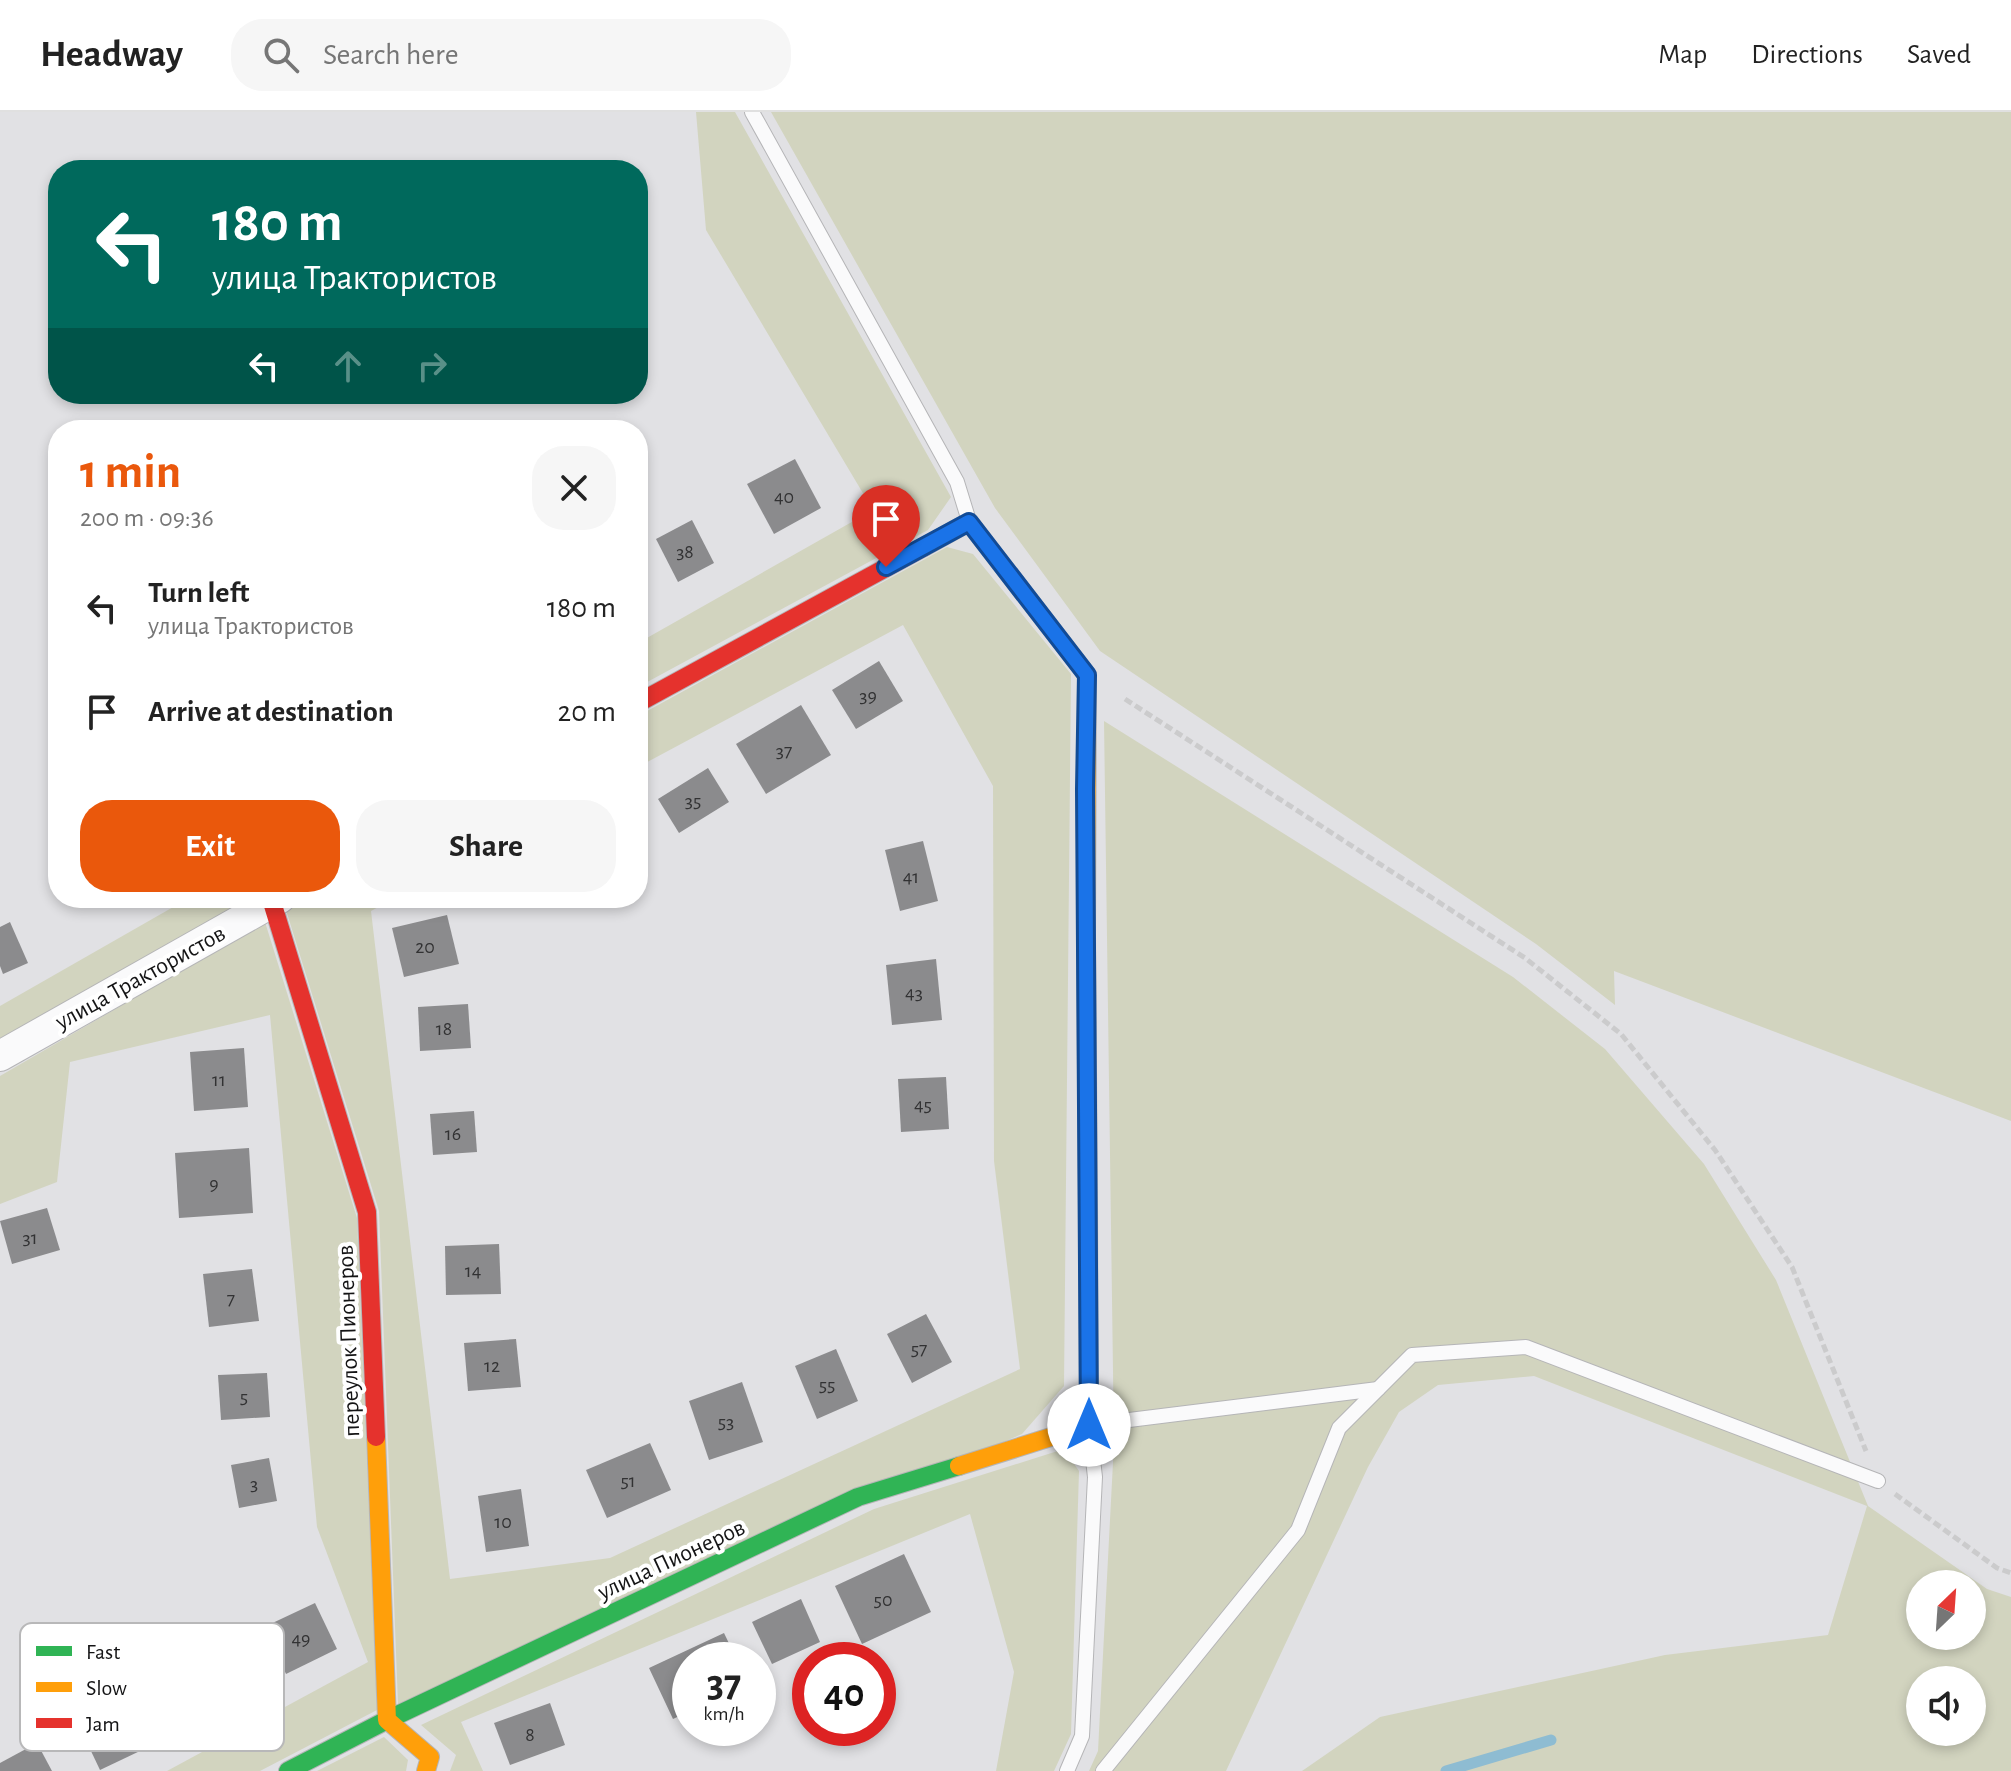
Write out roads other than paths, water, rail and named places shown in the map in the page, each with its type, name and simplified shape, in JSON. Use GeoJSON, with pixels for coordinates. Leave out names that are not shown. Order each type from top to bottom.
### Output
{"type":"FeatureCollection","features":[{"type":"Feature","properties":{"kind":"street"},"geometry":{"type":"LineString","coordinates":[[648,698],[969,522],[1087,675],[1089,1425]]}},
{"type":"Feature","properties":{"kind":"street","name":"улица Трактористов"},"geometry":{"type":"LineString","coordinates":[[0,1056],[262,908]]}},
{"type":"Feature","properties":{"kind":"street","name":"переулок Пионеров"},"geometry":{"type":"LineString","coordinates":[[278,908],[367,1212],[387,1720]]}},
{"type":"Feature","properties":{"kind":"street","name":"улица Пионеров"},"geometry":{"type":"LineString","coordinates":[[288,1771],[387,1720],[858,1497],[1089,1425]]}},
{"type":"Feature","properties":{"kind":"street"},"geometry":{"type":"LineString","coordinates":[[387,1720],[430,1757],[426,1771]]}},
{"type":"Feature","properties":{"kind":"lane"},"geometry":{"type":"LineString","coordinates":[[752,112],[957,482],[969,522]]}},
{"type":"Feature","properties":{"kind":"lane"},"geometry":{"type":"LineString","coordinates":[[1103,1771],[1298,1530],[1339,1428],[1412,1355],[1526,1347],[1878,1481]]}},
{"type":"Feature","properties":{"kind":"lane"},"geometry":{"type":"LineString","coordinates":[[1067,1771],[1082,1736],[1095,1477],[1089,1425],[1378,1389]]}},
{"type":"Feature","properties":{"kind":"waterway"},"geometry":{"type":"LineString","coordinates":[[1446,1771],[1551,1740]]}}]}
